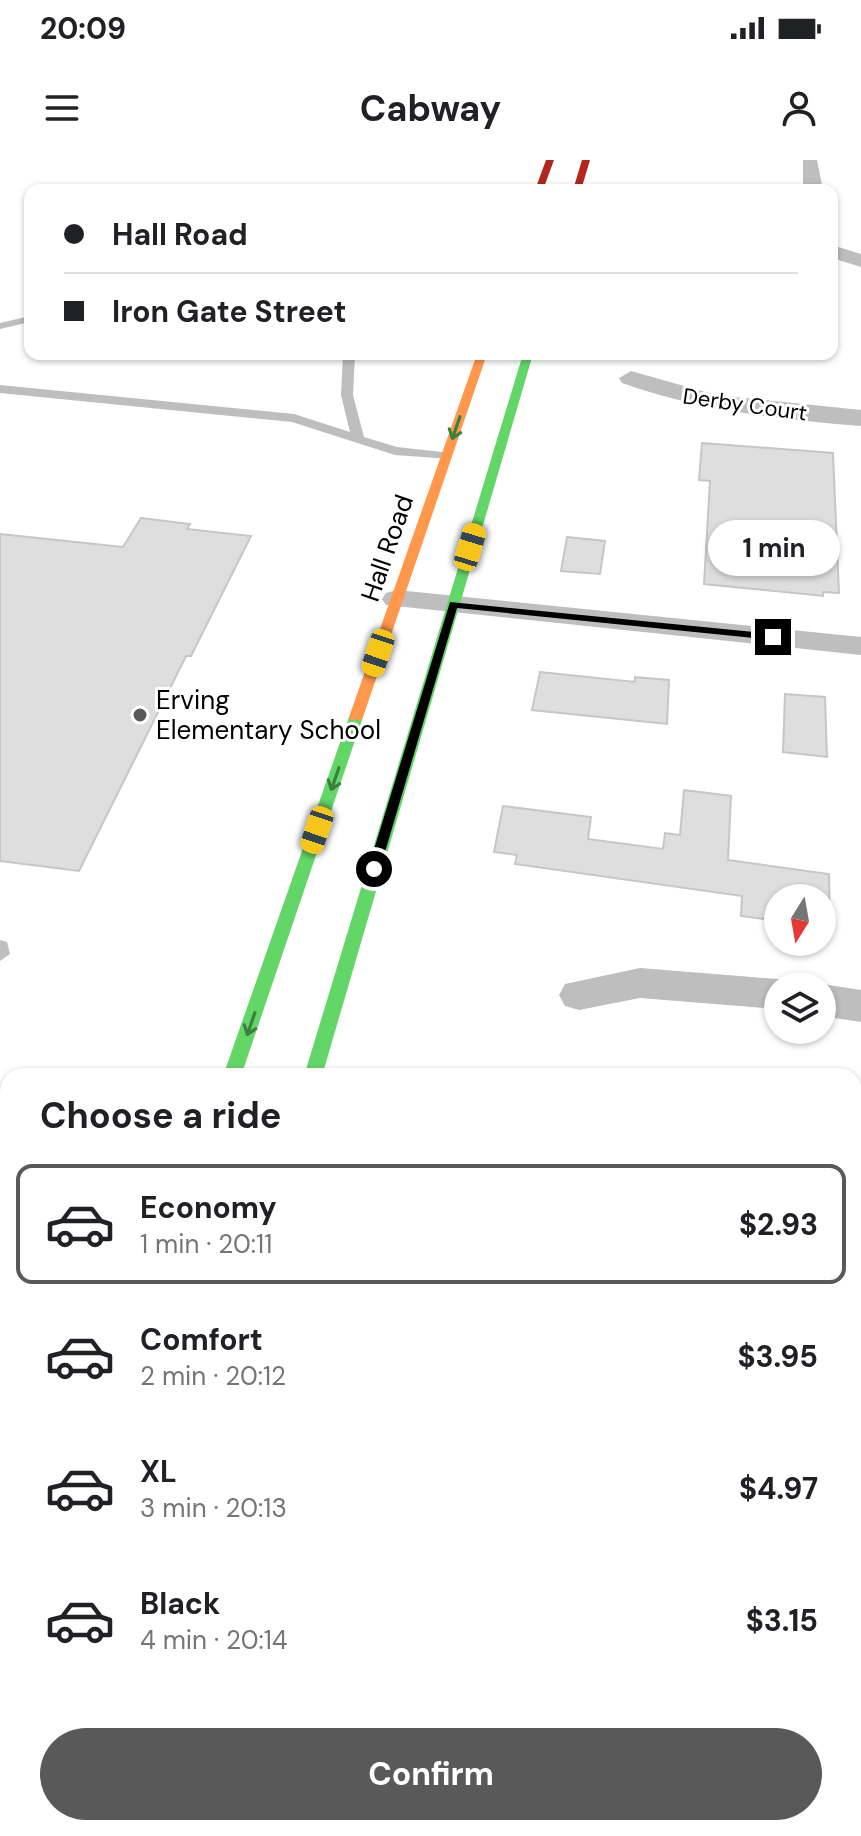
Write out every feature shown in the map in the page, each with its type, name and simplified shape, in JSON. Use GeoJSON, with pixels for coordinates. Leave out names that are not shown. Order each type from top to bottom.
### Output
{"type":"FeatureCollection","features":[{"type":"Feature","properties":{"kind":"street"},"geometry":{"type":"LineString","coordinates":[[541,184],[550,160]]}},
{"type":"Feature","properties":{"kind":"street"},"geometry":{"type":"LineString","coordinates":[[579,184],[586,160]]}},
{"type":"Feature","properties":{"kind":"street"},"geometry":{"type":"LineString","coordinates":[[810,164],[812,184]]}},
{"type":"Feature","properties":{"kind":"street"},"geometry":{"type":"LineString","coordinates":[[838,253],[861,261]]}},
{"type":"Feature","properties":{"kind":"street","name":"Hall Road"},"geometry":{"type":"LineString","coordinates":[[235,1068],[480,360]]}},
{"type":"Feature","properties":{"kind":"street"},"geometry":{"type":"LineString","coordinates":[[315,1068],[526,360]]}},
{"type":"Feature","properties":{"kind":"street","name":"Derby Court"},"geometry":{"type":"LineString","coordinates":[[631,378],[707,402],[861,418]]}},
{"type":"Feature","properties":{"kind":"street"},"geometry":{"type":"LineString","coordinates":[[446,456],[496,461]]}},
{"type":"Feature","properties":{"kind":"street"},"geometry":{"type":"LineString","coordinates":[[397,599],[861,646]]}},
{"type":"Feature","properties":{"kind":"street"},"geometry":{"type":"LineString","coordinates":[[579,995],[640,983],[764,993]]}},
{"type":"Feature","properties":{"kind":"street"},"geometry":{"type":"LineString","coordinates":[[836,1002],[861,1006]]}},
{"type":"Feature","properties":{"kind":"lane"},"geometry":{"type":"LineString","coordinates":[[0,326],[24,320]]}},
{"type":"Feature","properties":{"kind":"lane"},"geometry":{"type":"LineString","coordinates":[[349,360],[347,395],[358,438]]}},
{"type":"Feature","properties":{"kind":"lane"},"geometry":{"type":"LineString","coordinates":[[0,389],[294,418],[395,451],[446,456]]}},
{"type":"Feature","properties":{"kind":"lane"},"geometry":{"type":"LineString","coordinates":[[0,947],[0,954]]}},
{"type":"Feature","properties":{"kind":"building"},"geometry":{"type":"Polygon","coordinates":[[[702,443],[833,453],[839,593],[823,592],[823,596],[704,584],[710,481],[699,480],[702,443]]]}},
{"type":"Feature","properties":{"kind":"building"},"geometry":{"type":"Polygon","coordinates":[[[141,518],[190,524],[187,529],[251,536],[191,656],[186,656],[79,871],[0,861],[0,534],[123,547],[141,518]]]}},
{"type":"Feature","properties":{"kind":"building"},"geometry":{"type":"Polygon","coordinates":[[[567,537],[605,541],[600,574],[561,571],[567,537]]]}},
{"type":"Feature","properties":{"kind":"building"},"geometry":{"type":"Polygon","coordinates":[[[540,672],[635,682],[635,677],[669,680],[667,724],[532,710],[540,672]]]}},
{"type":"Feature","properties":{"kind":"building"},"geometry":{"type":"Polygon","coordinates":[[[785,694],[825,697],[827,757],[783,752],[785,694]]]}},
{"type":"Feature","properties":{"kind":"building"},"geometry":{"type":"Polygon","coordinates":[[[684,790],[731,796],[728,860],[829,874],[829,884],[764,884],[764,919],[741,916],[742,896],[515,864],[517,855],[494,852],[503,806],[591,817],[588,839],[663,849],[665,833],[680,835],[684,790]]]}},
{"type":"Feature","properties":{"kind":"traffic: fast"},"geometry":{"type":"LineString","coordinates":[[315,1068],[526,360]]}},
{"type":"Feature","properties":{"kind":"traffic: fast"},"geometry":{"type":"LineString","coordinates":[[235,1068],[356,717]]}},
{"type":"Feature","properties":{"kind":"traffic: slow"},"geometry":{"type":"LineString","coordinates":[[356,717],[480,360]]}},
{"type":"Feature","properties":{"kind":"traffic: jam"},"geometry":{"type":"LineString","coordinates":[[541,184],[550,160]]}},
{"type":"Feature","properties":{"kind":"traffic: jam"},"geometry":{"type":"LineString","coordinates":[[579,184],[586,160]]}},
{"type":"Feature","properties":{"kind":"place","name":"Erving Elementary School"},"geometry":{"type":"Point","coordinates":[140,715]}},
{"type":"Feature","properties":{"kind":"route"},"geometry":{"type":"LineString","coordinates":[[374,869],[453,604],[773,637]]}}]}
